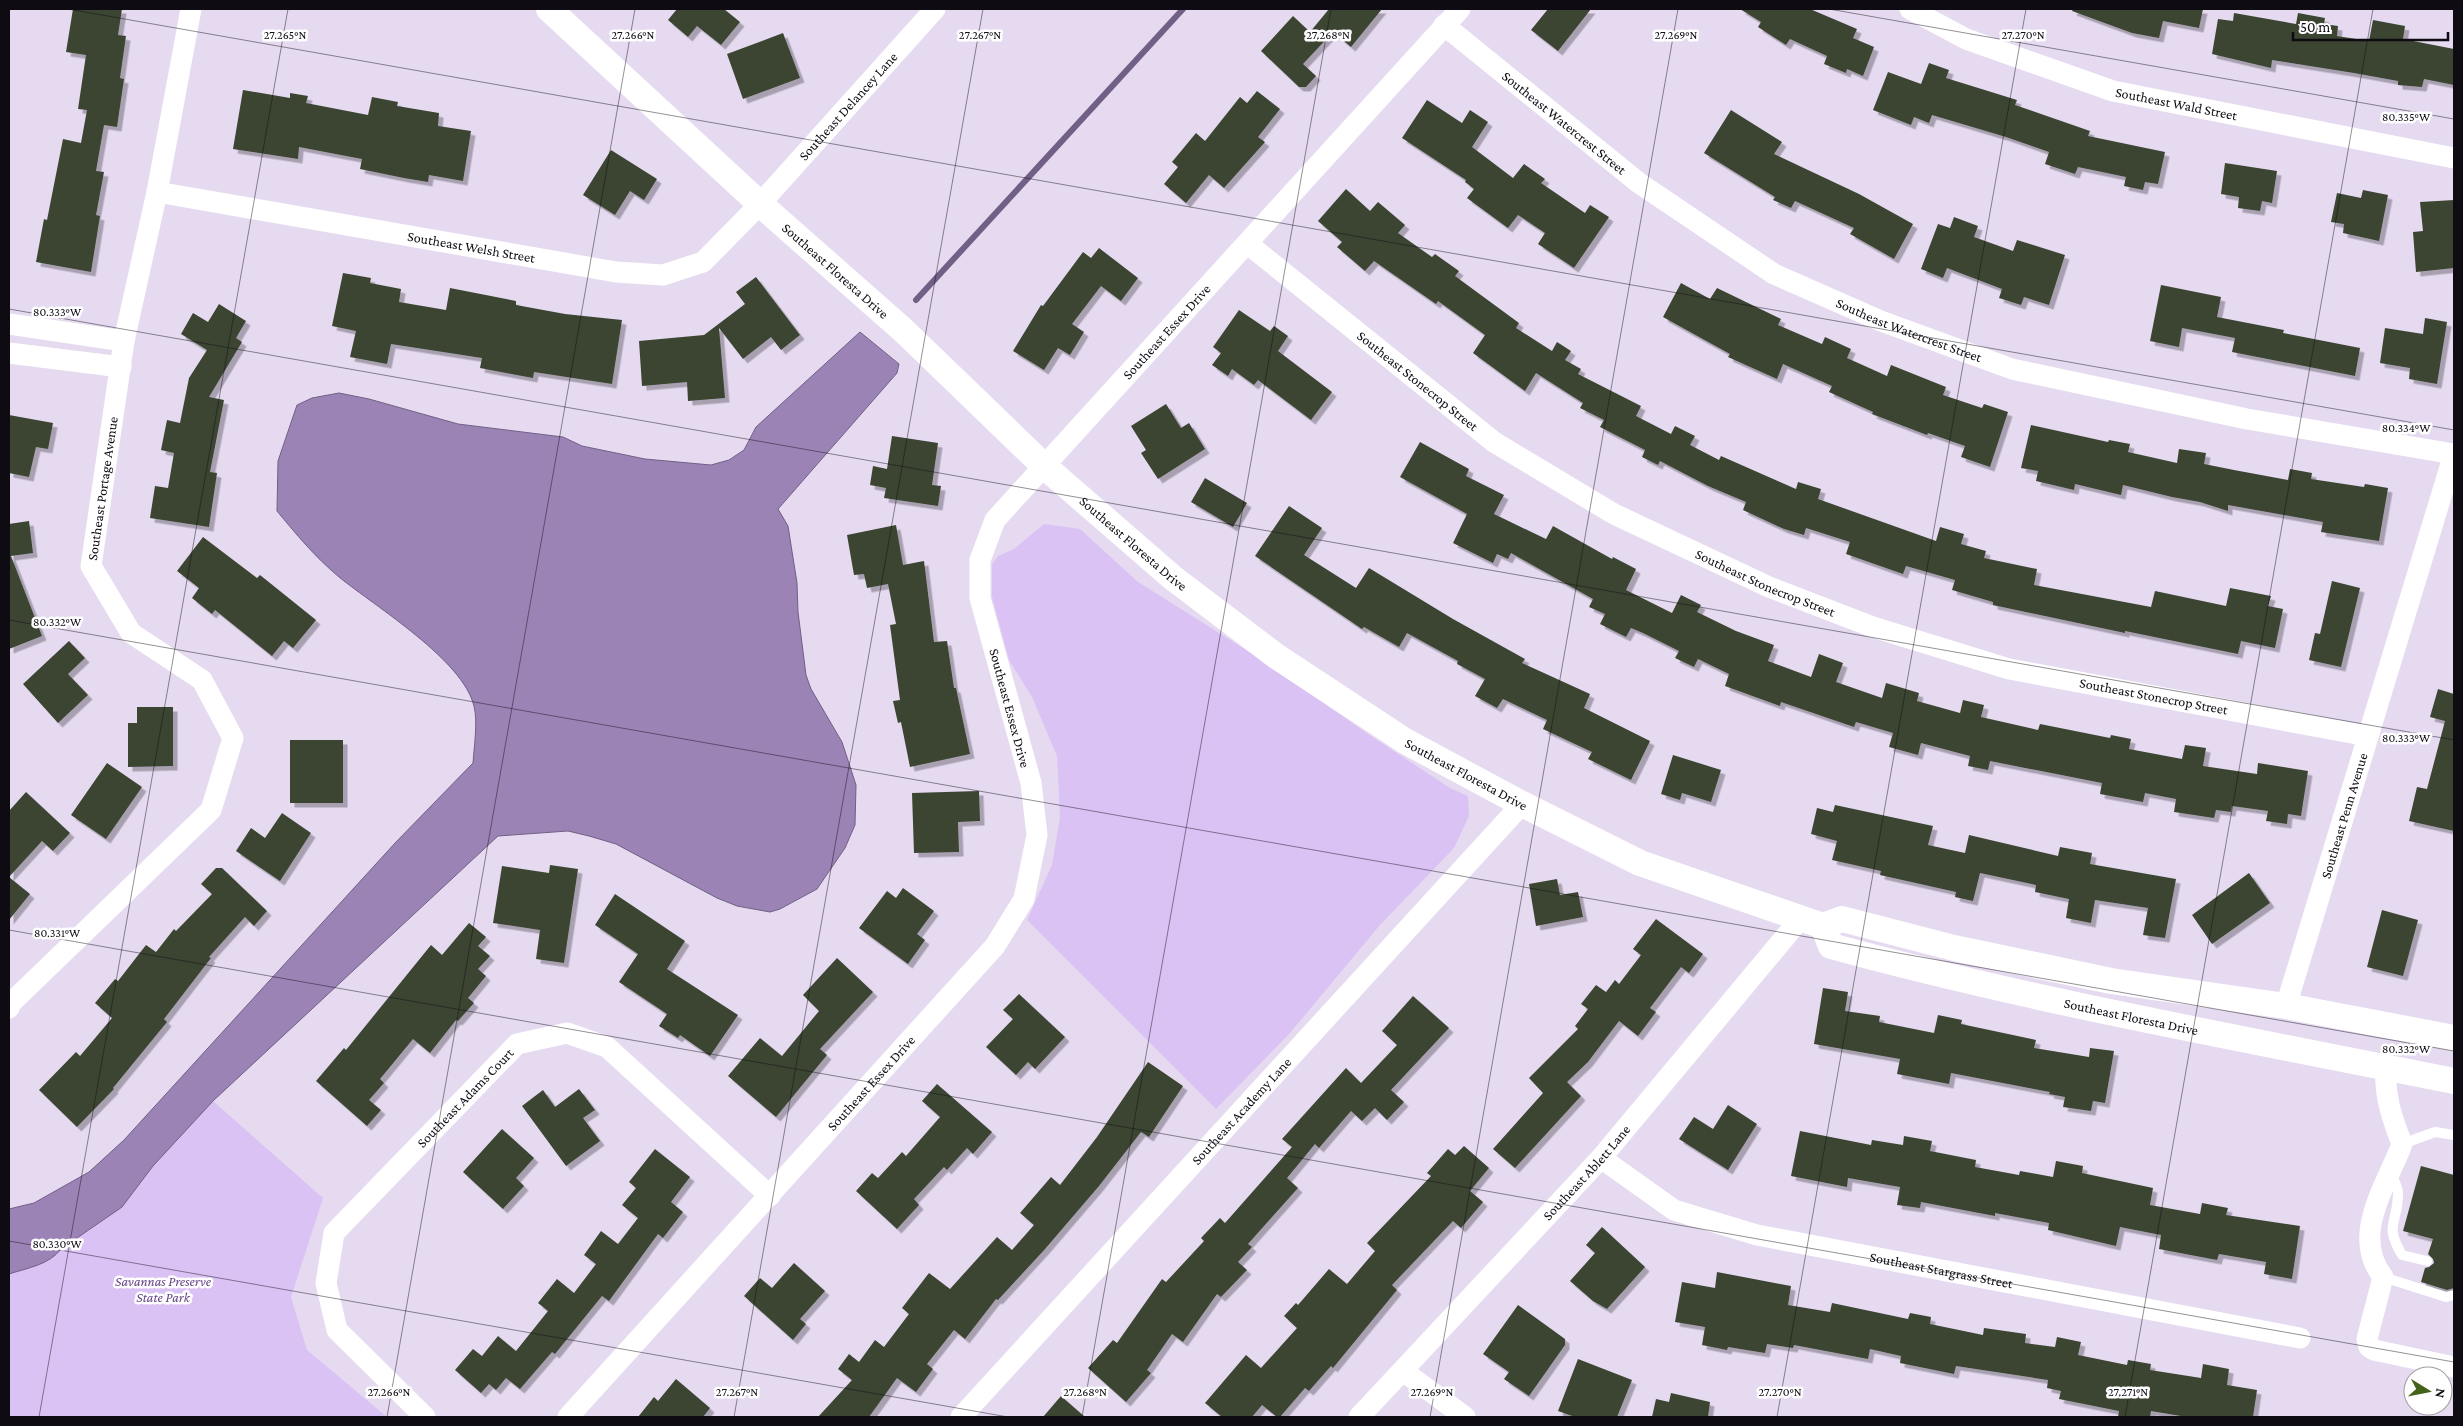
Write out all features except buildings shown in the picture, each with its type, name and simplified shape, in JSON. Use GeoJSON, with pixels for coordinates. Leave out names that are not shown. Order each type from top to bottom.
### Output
{"type":"FeatureCollection","features":[{"type":"Feature","properties":{"kind":"street","name":"Southeast Portage Avenue"},"geometry":{"type":"LineString","coordinates":[[9,1008],[211,810],[233,738],[202,680],[131,633],[91,566],[124,341],[157,192],[191,9]]}},
{"type":"Feature","properties":{"kind":"street","name":"Southeast Floresta Drive"},"geometry":{"type":"LineString","coordinates":[[549,9],[760,204],[903,330],[1044,466],[1173,578],[1276,656],[1405,741],[1522,804],[1640,863],[1812,922],[1831,946],[1916,969],[2038,997],[2454,1081]]}},
{"type":"Feature","properties":{"kind":"street","name":"Southeast Delancey Lane"},"geometry":{"type":"LineString","coordinates":[[760,204],[935,9]]}},
{"type":"Feature","properties":{"kind":"street","name":"Southeast Essex Drive"},"geometry":{"type":"LineString","coordinates":[[568,1417],[995,946],[1024,899],[1037,835],[1031,783],[980,598],[980,560],[995,520],[1460,9]]}},
{"type":"Feature","properties":{"kind":"street","name":"Southeast Wald Street"},"geometry":{"type":"LineString","coordinates":[[1910,9],[1966,39],[2113,91],[2454,158]]}},
{"type":"Feature","properties":{"kind":"street","name":"Southeast Watercrest Street"},"geometry":{"type":"LineString","coordinates":[[1444,25],[1639,183],[1774,274],[1882,321],[2012,369],[2247,419],[2454,454]]}},
{"type":"Feature","properties":{"kind":"street","name":"Southeast Welsh Street"},"geometry":{"type":"LineString","coordinates":[[157,192],[616,272],[663,275],[704,262],[760,204]]}},
{"type":"Feature","properties":{"kind":"street","name":"Southeast Stonecrop Street"},"geometry":{"type":"LineString","coordinates":[[1248,244],[1494,442],[1614,514],[1769,587],[1873,627],[2009,669],[2368,736]]}},
{"type":"Feature","properties":{"kind":"street"},"geometry":{"type":"LineString","coordinates":[[121,367],[14,354],[16,325],[124,341]]}},
{"type":"Feature","properties":{"kind":"street","name":"Southeast Penn Avenue"},"geometry":{"type":"LineString","coordinates":[[2286,1006],[2454,454]]}},
{"type":"Feature","properties":{"kind":"street","name":"Southeast Academy Lane"},"geometry":{"type":"LineString","coordinates":[[961,1417],[1522,804]]}},
{"type":"Feature","properties":{"kind":"street"},"geometry":{"type":"LineString","coordinates":[[1812,922],[1842,919],[1943,945],[2101,979],[2286,1006],[2454,1038]]}},
{"type":"Feature","properties":{"kind":"street","name":"Southeast Ablett Lane"},"geometry":{"type":"LineString","coordinates":[[1359,1417],[1601,1158],[1812,922]]}},
{"type":"Feature","properties":{"kind":"street","name":"Southeast Adams Court"},"geometry":{"type":"LineString","coordinates":[[425,1417],[337,1330],[326,1283],[334,1233],[516,1044],[566,1033],[607,1047],[770,1196]]}},
{"type":"Feature","properties":{"kind":"street"},"geometry":{"type":"LineString","coordinates":[[2386,1067],[2386,1093],[2389,1110],[2402,1144],[2372,1215],[2369,1238],[2372,1257],[2382,1276],[2368,1327],[2367,1339],[2369,1347],[2374,1350],[2454,1367]]}},
{"type":"Feature","properties":{"kind":"street","name":"Southeast Stargrass Street"},"geometry":{"type":"LineString","coordinates":[[1601,1158],[1674,1210],[1757,1235],[2300,1338]]}},
{"type":"Feature","properties":{"kind":"street"},"geometry":{"type":"LineString","coordinates":[[1403,1371],[1465,1417]]}},
{"type":"Feature","properties":{"kind":"lane"},"geometry":{"type":"LineString","coordinates":[[2402,1144],[2435,1132],[2454,1134]]}},
{"type":"Feature","properties":{"kind":"lane"},"geometry":{"type":"LineString","coordinates":[[2391,1172],[2399,1193],[2391,1229],[2395,1243],[2402,1256],[2427,1261]]}},
{"type":"Feature","properties":{"kind":"lane"},"geometry":{"type":"LineString","coordinates":[[2382,1276],[2446,1297],[2454,1295]]}},
{"type":"Feature","properties":{"kind":"green space"},"geometry":{"type":"Polygon","coordinates":[[[1044,524],[1080,529],[1138,582],[1259,658],[1365,732],[1450,788],[1468,796],[1469,816],[1454,848],[1380,925],[1290,1033],[1216,1109],[1027,920],[1052,865],[1060,817],[1057,756],[1032,697],[1009,660],[992,597],[992,564],[998,556],[1014,549],[1044,524]]]}},
{"type":"Feature","properties":{"kind":"green space","name":"Savannas Preserve State Park"},"geometry":{"type":"Polygon","coordinates":[[[213,1101],[323,1198],[291,1297],[307,1350],[387,1417],[9,1417],[9,1244],[213,1101]]]}},
{"type":"Feature","properties":{"kind":"shaded area"},"geometry":{"type":"Polygon","coordinates":[[[860,332],[899,364],[897,373],[778,509],[788,526],[797,583],[798,612],[806,675],[811,689],[842,742],[856,785],[855,825],[845,848],[817,889],[780,909],[770,912],[737,906],[717,898],[616,844],[589,836],[568,831],[498,836],[213,1101],[153,1166],[122,1207],[61,1249],[50,1259],[9,1274],[9,1209],[34,1203],[89,1172],[124,1140],[396,842],[473,763],[476,727],[475,712],[467,688],[436,653],[330,569],[306,545],[277,511],[278,461],[297,405],[312,398],[339,393],[369,399],[458,424],[563,437],[582,446],[645,459],[711,465],[729,460],[744,450],[756,427],[860,332]]]}},
{"type":"Feature","properties":{"kind":"waterway"},"geometry":{"type":"LineString","coordinates":[[916,300],[1183,9]]}}]}
